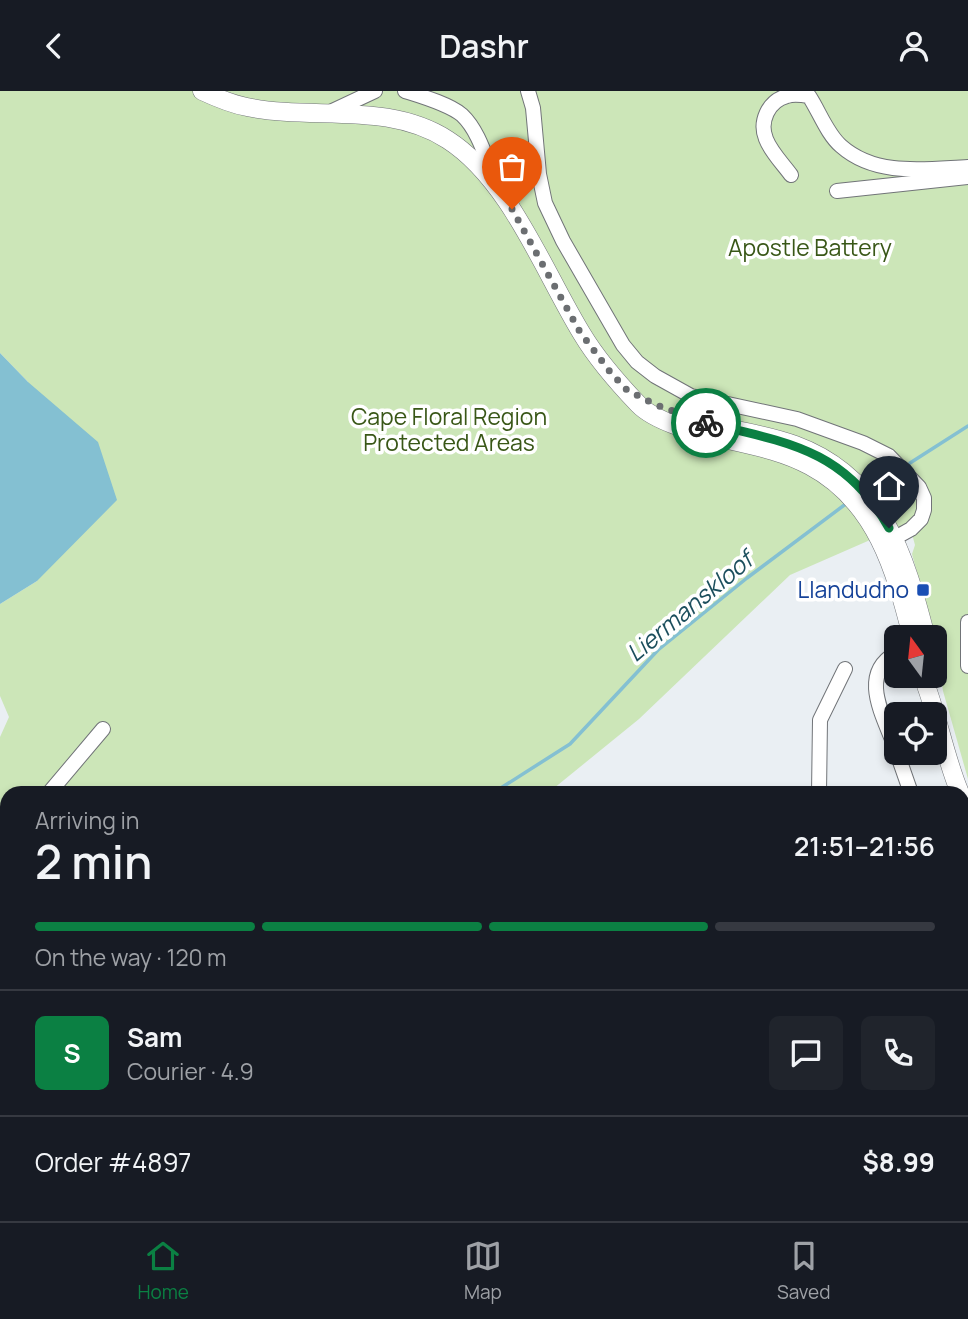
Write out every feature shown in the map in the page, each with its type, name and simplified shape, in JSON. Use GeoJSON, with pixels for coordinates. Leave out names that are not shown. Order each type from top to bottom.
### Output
{"type":"FeatureCollection","features":[{"type":"Feature","properties":{"kind":"main road"},"geometry":{"type":"LineString","coordinates":[[202,91],[248,107],[385,117],[432,131],[449,140],[476,162],[499,191],[590,347],[642,408],[704,434],[774,452],[811,467],[834,481],[855,501],[908,570],[923,625]]}},
{"type":"Feature","properties":{"kind":"main road"},"geometry":{"type":"LineString","coordinates":[[888,541],[909,625]]}},
{"type":"Feature","properties":{"kind":"main road"},"geometry":{"type":"LineString","coordinates":[[932,688],[947,758],[957,786]]}},
{"type":"Feature","properties":{"kind":"street"},"geometry":{"type":"LineString","coordinates":[[328,113],[375,91]]}},
{"type":"Feature","properties":{"kind":"street"},"geometry":{"type":"LineString","coordinates":[[405,91],[461,114],[478,139],[499,191]]}},
{"type":"Feature","properties":{"kind":"street"},"geometry":{"type":"LineString","coordinates":[[528,91],[533,108],[539,174],[545,203],[563,241],[623,345],[637,362],[655,376],[691,396],[797,419],[863,443],[889,456],[919,487],[924,498],[921,519],[911,529],[888,541]]}},
{"type":"Feature","properties":{"kind":"street"},"geometry":{"type":"LineString","coordinates":[[791,175],[769,146],[763,130],[765,113],[789,95],[809,96],[840,146],[876,166],[967,172]]}},
{"type":"Feature","properties":{"kind":"street"},"geometry":{"type":"LineString","coordinates":[[837,191],[967,172]]}},
{"type":"Feature","properties":{"kind":"street"},"geometry":{"type":"LineString","coordinates":[[968,622],[968,666]]}},
{"type":"Feature","properties":{"kind":"street"},"geometry":{"type":"LineString","coordinates":[[884,662],[874,679],[884,717]]}},
{"type":"Feature","properties":{"kind":"street"},"geometry":{"type":"LineString","coordinates":[[819,786],[820,720],[845,669]]}},
{"type":"Feature","properties":{"kind":"street"},"geometry":{"type":"LineString","coordinates":[[55,786],[103,729]]}},
{"type":"Feature","properties":{"kind":"street"},"geometry":{"type":"LineString","coordinates":[[901,765],[908,786]]}},
{"type":"Feature","properties":{"kind":"green space","name":"Cape Floral Region Protected Areas"},"geometry":{"type":"Polygon","coordinates":[[[0,91],[968,91],[968,779],[942,688],[947,688],[947,625],[931,625],[912,554],[915,545],[909,523],[790,575],[639,719],[557,786],[0,786],[0,737],[9,717],[0,696],[0,604],[37,581],[28,382],[0,353],[0,91]]]}},
{"type":"Feature","properties":{"kind":"water"},"geometry":{"type":"Polygon","coordinates":[[[0,353],[28,382],[98,442],[117,500],[37,581],[0,604],[0,353]]]}},
{"type":"Feature","properties":{"kind":"waterway","name":"Liermanskloof"},"geometry":{"type":"LineString","coordinates":[[910,463],[968,426]]}},
{"type":"Feature","properties":{"kind":"waterway","name":"Liermanskloof"},"geometry":{"type":"LineString","coordinates":[[869,489],[893,473]]}},
{"type":"Feature","properties":{"kind":"waterway","name":"Liermanskloof"},"geometry":{"type":"LineString","coordinates":[[504,786],[570,744],[658,650],[747,578],[847,503]]}},
{"type":"Feature","properties":{"kind":"way so far"},"geometry":{"type":"LineString","coordinates":[[512,209],[580,332],[600,361],[627,390],[665,410],[706,423]]}},
{"type":"Feature","properties":{"kind":"place","name":"Llandudno"},"geometry":{"type":"Point","coordinates":[923,590]}},
{"type":"Feature","properties":{"kind":"route"},"geometry":{"type":"LineString","coordinates":[[706,423],[777,439],[815,453],[852,479],[889,528]]}},
{"type":"Feature","properties":{"kind":"park label","name":"Apostle Battery"},"geometry":{"type":"Point","coordinates":[810,248]}}]}
